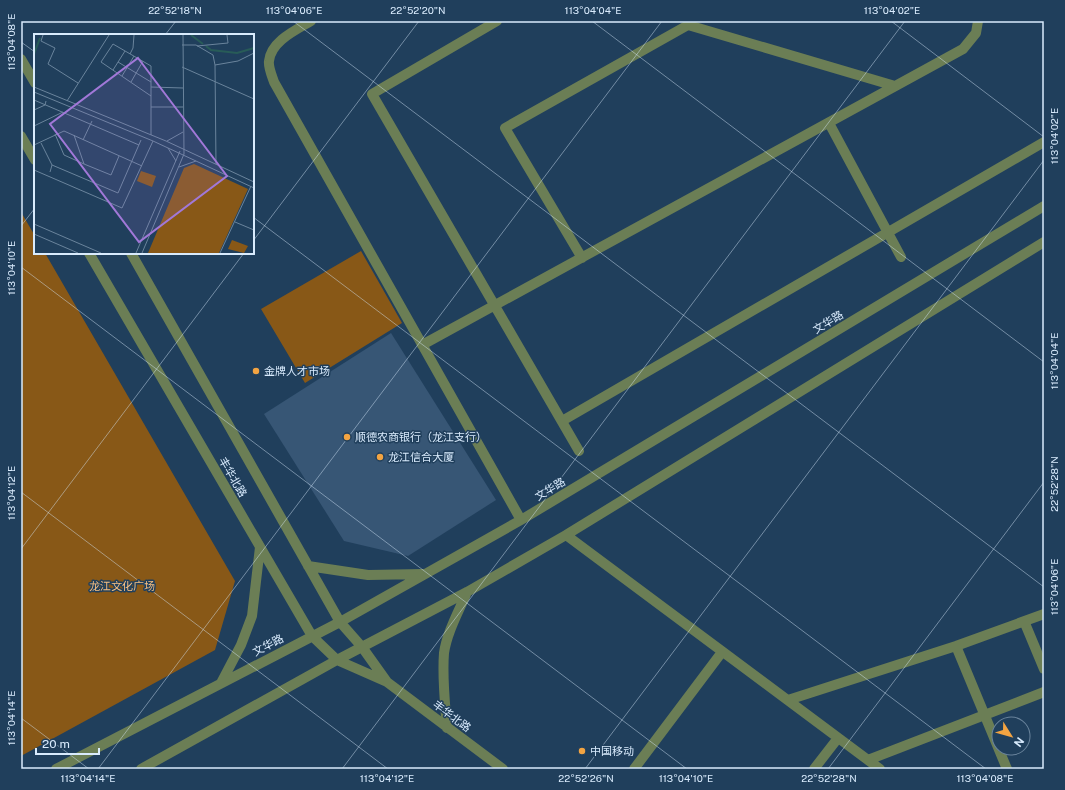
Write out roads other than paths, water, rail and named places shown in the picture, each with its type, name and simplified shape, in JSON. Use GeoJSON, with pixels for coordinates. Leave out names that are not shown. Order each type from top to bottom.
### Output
{"type":"FeatureCollection","features":[{"type":"Feature","properties":{"kind":"street"},"geometry":{"type":"LineString","coordinates":[[312,21],[287,35],[271,52],[268,62],[274,82],[521,520]]}},
{"type":"Feature","properties":{"kind":"street"},"geometry":{"type":"LineString","coordinates":[[497,21],[372,94],[579,451]]}},
{"type":"Feature","properties":{"kind":"street"},"geometry":{"type":"LineString","coordinates":[[422,345],[963,49],[976,33],[978,21]]}},
{"type":"Feature","properties":{"kind":"street"},"geometry":{"type":"LineString","coordinates":[[582,258],[505,128],[691,23],[895,86]]}},
{"type":"Feature","properties":{"kind":"street"},"geometry":{"type":"LineString","coordinates":[[21,59],[34,81]]}},
{"type":"Feature","properties":{"kind":"street"},"geometry":{"type":"LineString","coordinates":[[829,123],[901,257]]}},
{"type":"Feature","properties":{"kind":"street"},"geometry":{"type":"LineString","coordinates":[[21,136],[34,158]]}},
{"type":"Feature","properties":{"kind":"street"},"geometry":{"type":"LineString","coordinates":[[562,421],[1044,142]]}},
{"type":"Feature","properties":{"kind":"street","name":"文华路"},"geometry":{"type":"LineString","coordinates":[[56,769],[340,622],[521,520],[1044,206]]}},
{"type":"Feature","properties":{"kind":"street"},"geometry":{"type":"LineString","coordinates":[[141,769],[337,660],[467,592],[566,535],[1044,242]]}},
{"type":"Feature","properties":{"kind":"street","name":"丰华北路"},"geometry":{"type":"LineString","coordinates":[[90,254],[312,636],[337,660],[387,682],[503,769]]}},
{"type":"Feature","properties":{"kind":"street","name":"丰华北路"},"geometry":{"type":"LineString","coordinates":[[132,254],[340,622],[362,647],[387,682]]}},
{"type":"Feature","properties":{"kind":"street"},"geometry":{"type":"LineString","coordinates":[[566,535],[880,769]]}},
{"type":"Feature","properties":{"kind":"street"},"geometry":{"type":"LineString","coordinates":[[221,684],[241,645],[252,616],[260,547]]}},
{"type":"Feature","properties":{"kind":"street"},"geometry":{"type":"LineString","coordinates":[[308,566],[368,575],[425,574]]}},
{"type":"Feature","properties":{"kind":"street"},"geometry":{"type":"LineString","coordinates":[[447,728],[444,652],[453,624],[467,592]]}},
{"type":"Feature","properties":{"kind":"street"},"geometry":{"type":"LineString","coordinates":[[788,700],[956,646],[1044,614]]}},
{"type":"Feature","properties":{"kind":"street"},"geometry":{"type":"LineString","coordinates":[[1024,621],[1044,669]]}},
{"type":"Feature","properties":{"kind":"street"},"geometry":{"type":"LineString","coordinates":[[956,646],[1007,769]]}},
{"type":"Feature","properties":{"kind":"street"},"geometry":{"type":"LineString","coordinates":[[634,769],[722,652]]}},
{"type":"Feature","properties":{"kind":"street"},"geometry":{"type":"LineString","coordinates":[[868,760],[1044,692]]}},
{"type":"Feature","properties":{"kind":"street"},"geometry":{"type":"LineString","coordinates":[[814,769],[838,738]]}},
{"type":"Feature","properties":{"kind":"place","name":"金牌人才市场"},"geometry":{"type":"Point","coordinates":[256,371]}},
{"type":"Feature","properties":{"kind":"place","name":"顺德农商银行（龙江支行）"},"geometry":{"type":"Point","coordinates":[347,437]}},
{"type":"Feature","properties":{"kind":"place","name":"龙江信合大厦"},"geometry":{"type":"Point","coordinates":[380,457]}},
{"type":"Feature","properties":{"kind":"place","name":"中国移动"},"geometry":{"type":"Point","coordinates":[582,751]}},
{"type":"Feature","properties":{"kind":"park label","name":"龙江文化广场"},"geometry":{"type":"Point","coordinates":[122,586]}}]}
